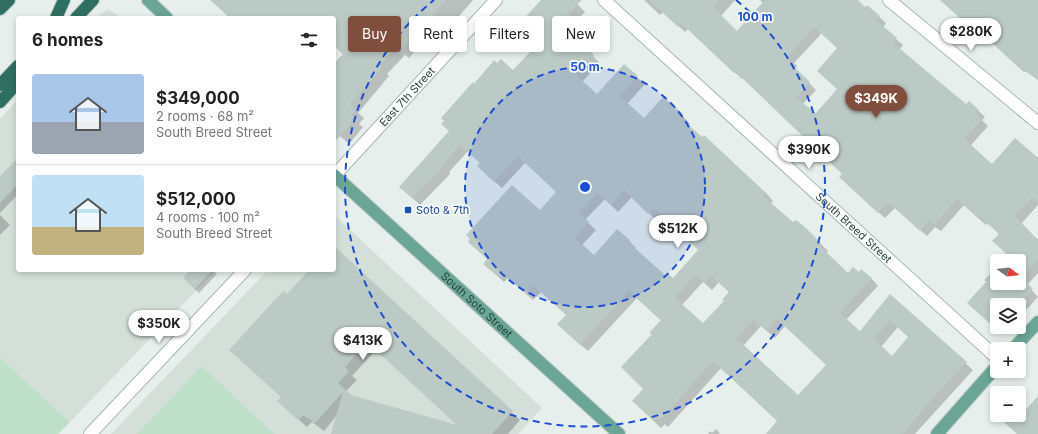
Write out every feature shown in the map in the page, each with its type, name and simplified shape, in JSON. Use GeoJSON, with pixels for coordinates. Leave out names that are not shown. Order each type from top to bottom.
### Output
{"type":"FeatureCollection","features":[{"type":"Feature","properties":{"kind":"highway"},"geometry":{"type":"LineString","coordinates":[[0,9],[9,0]]}},
{"type":"Feature","properties":{"kind":"highway"},"geometry":{"type":"LineString","coordinates":[[57,16],[64,0]]}},
{"type":"Feature","properties":{"kind":"highway"},"geometry":{"type":"LineString","coordinates":[[78,16],[93,0]]}},
{"type":"Feature","properties":{"kind":"highway"},"geometry":{"type":"LineString","coordinates":[[0,85],[16,68]]}},
{"type":"Feature","properties":{"kind":"highway"},"geometry":{"type":"LineString","coordinates":[[0,102],[16,84]]}},
{"type":"Feature","properties":{"kind":"main road"},"geometry":{"type":"LineString","coordinates":[[148,0],[165,16]]}},
{"type":"Feature","properties":{"kind":"main road","name":"South Soto Street"},"geometry":{"type":"LineString","coordinates":[[336,178],[619,434]]}},
{"type":"Feature","properties":{"kind":"main road"},"geometry":{"type":"LineString","coordinates":[[1019,342],[1038,322]]}},
{"type":"Feature","properties":{"kind":"main road"},"geometry":{"type":"LineString","coordinates":[[937,434],[990,374]]}},
{"type":"Feature","properties":{"kind":"street","name":"East 7th Street"},"geometry":{"type":"LineString","coordinates":[[336,174],[496,0]]}},
{"type":"Feature","properties":{"kind":"street","name":"South Breed Street"},"geometry":{"type":"LineString","coordinates":[[604,0],[990,352]]}},
{"type":"Feature","properties":{"kind":"street"},"geometry":{"type":"LineString","coordinates":[[889,0],[1038,123]]}},
{"type":"Feature","properties":{"kind":"street"},"geometry":{"type":"LineString","coordinates":[[90,434],[243,272]]}},
{"type":"Feature","properties":{"kind":"shaded area"},"geometry":{"type":"Polygon","coordinates":[[[108,9],[119,16],[99,16],[108,9]]]}},
{"type":"Feature","properties":{"kind":"shaded area"},"geometry":{"type":"Polygon","coordinates":[[[16,101],[16,272],[214,272],[70,422],[0,358],[0,119],[16,101]]]}},
{"type":"Feature","properties":{"kind":"shaded area"},"geometry":{"type":"Polygon","coordinates":[[[336,217],[542,408],[518,434],[111,434],[266,272],[336,272],[336,217]]]}},
{"type":"Feature","properties":{"kind":"green space"},"geometry":{"type":"Polygon","coordinates":[[[0,358],[70,422],[58,434],[0,434],[0,358]]]}},
{"type":"Feature","properties":{"kind":"green space"},"geometry":{"type":"Polygon","coordinates":[[[202,366],[274,434],[137,434],[202,366]]]}},
{"type":"Feature","properties":{"kind":"building"},"geometry":{"type":"Polygon","coordinates":[[[210,0],[446,0],[432,16],[409,16],[409,41],[401,50],[401,16],[348,16],[348,52],[392,52],[379,65],[382,68],[350,104],[356,110],[352,115],[356,118],[336,141],[336,63],[344,55],[336,48],[336,16],[228,16],[210,0]]]}},
{"type":"Feature","properties":{"kind":"building"},"geometry":{"type":"Polygon","coordinates":[[[541,0],[582,0],[568,14],[570,16],[552,16],[552,52],[591,52],[594,55],[575,74],[597,94],[624,64],[638,76],[620,96],[644,118],[663,97],[682,113],[683,116],[681,118],[702,137],[704,135],[766,193],[763,196],[793,222],[796,220],[806,228],[821,243],[819,245],[848,273],[853,267],[859,272],[861,269],[872,278],[840,313],[860,331],[890,294],[967,362],[938,392],[903,434],[766,434],[777,421],[713,361],[660,420],[657,418],[654,421],[632,401],[643,389],[621,367],[652,334],[649,333],[661,320],[629,291],[580,345],[557,324],[566,315],[533,285],[526,293],[500,271],[496,275],[483,264],[487,259],[468,242],[470,239],[466,235],[512,185],[540,210],[556,192],[518,156],[494,182],[477,166],[480,163],[460,145],[428,184],[426,183],[412,198],[399,187],[449,131],[441,124],[444,121],[441,118],[473,82],[474,84],[494,60],[497,63],[501,59],[513,70],[530,52],[544,52],[544,16],[527,16],[541,0]],[[624,190],[611,205],[597,193],[579,213],[589,222],[575,238],[594,255],[617,229],[630,240],[628,242],[665,275],[667,273],[673,278],[698,250],[654,208],[648,214],[624,190]],[[695,275],[675,298],[703,323],[724,301],[722,300],[729,292],[711,276],[705,283],[695,275]],[[777,319],[767,331],[753,320],[736,338],[798,395],[826,365],[777,319]],[[890,320],[874,339],[892,356],[908,337],[890,320]]]}},
{"type":"Feature","properties":{"kind":"building"},"geometry":{"type":"Polygon","coordinates":[[[649,0],[720,0],[713,7],[737,31],[765,0],[858,0],[865,7],[867,5],[880,16],[877,21],[897,38],[893,43],[966,104],[969,101],[979,110],[976,113],[982,119],[965,138],[974,148],[992,164],[1015,138],[1038,158],[1038,203],[1032,198],[1015,216],[1038,240],[1038,259],[1026,272],[1026,254],[1007,254],[992,241],[999,234],[980,217],[979,219],[957,199],[934,225],[928,221],[920,231],[888,202],[878,213],[839,177],[842,174],[736,72],[734,73],[681,23],[678,27],[649,0]],[[814,27],[788,56],[791,59],[789,62],[810,82],[796,98],[816,113],[837,89],[817,71],[837,48],[814,27]]]}},
{"type":"Feature","properties":{"kind":"building"},"geometry":{"type":"Polygon","coordinates":[[[940,0],[1038,0],[1038,80],[1020,67],[1019,68],[964,17],[962,20],[940,0]]]}},
{"type":"Feature","properties":{"kind":"building"},"geometry":{"type":"Polygon","coordinates":[[[16,159],[16,186],[0,203],[0,177],[16,159]]]}},
{"type":"Feature","properties":{"kind":"building"},"geometry":{"type":"Polygon","coordinates":[[[336,248],[513,411],[492,434],[331,434],[343,392],[315,423],[303,415],[298,420],[277,401],[281,397],[229,350],[283,291],[287,294],[307,272],[336,272],[336,248]],[[367,342],[345,367],[349,371],[338,383],[351,395],[457,425],[367,342]]]}},
{"type":"Feature","properties":{"kind":"building"},"geometry":{"type":"Polygon","coordinates":[[[188,272],[211,272],[195,289],[183,278],[188,272]]]}},
{"type":"Feature","properties":{"kind":"building"},"geometry":{"type":"Polygon","coordinates":[[[990,274],[990,290],[1026,290],[1026,283],[1033,289],[1025,298],[990,298],[990,324],[967,303],[986,282],[984,280],[990,274]]]}},
{"type":"Feature","properties":{"kind":"building"},"geometry":{"type":"Polygon","coordinates":[[[1038,396],[1038,434],[1017,434],[1004,422],[1026,422],[1026,409],[1038,396]]]}},
{"type":"Feature","properties":{"kind":"place","name":"Soto & 7th"},"geometry":{"type":"Point","coordinates":[408,210]}}]}
